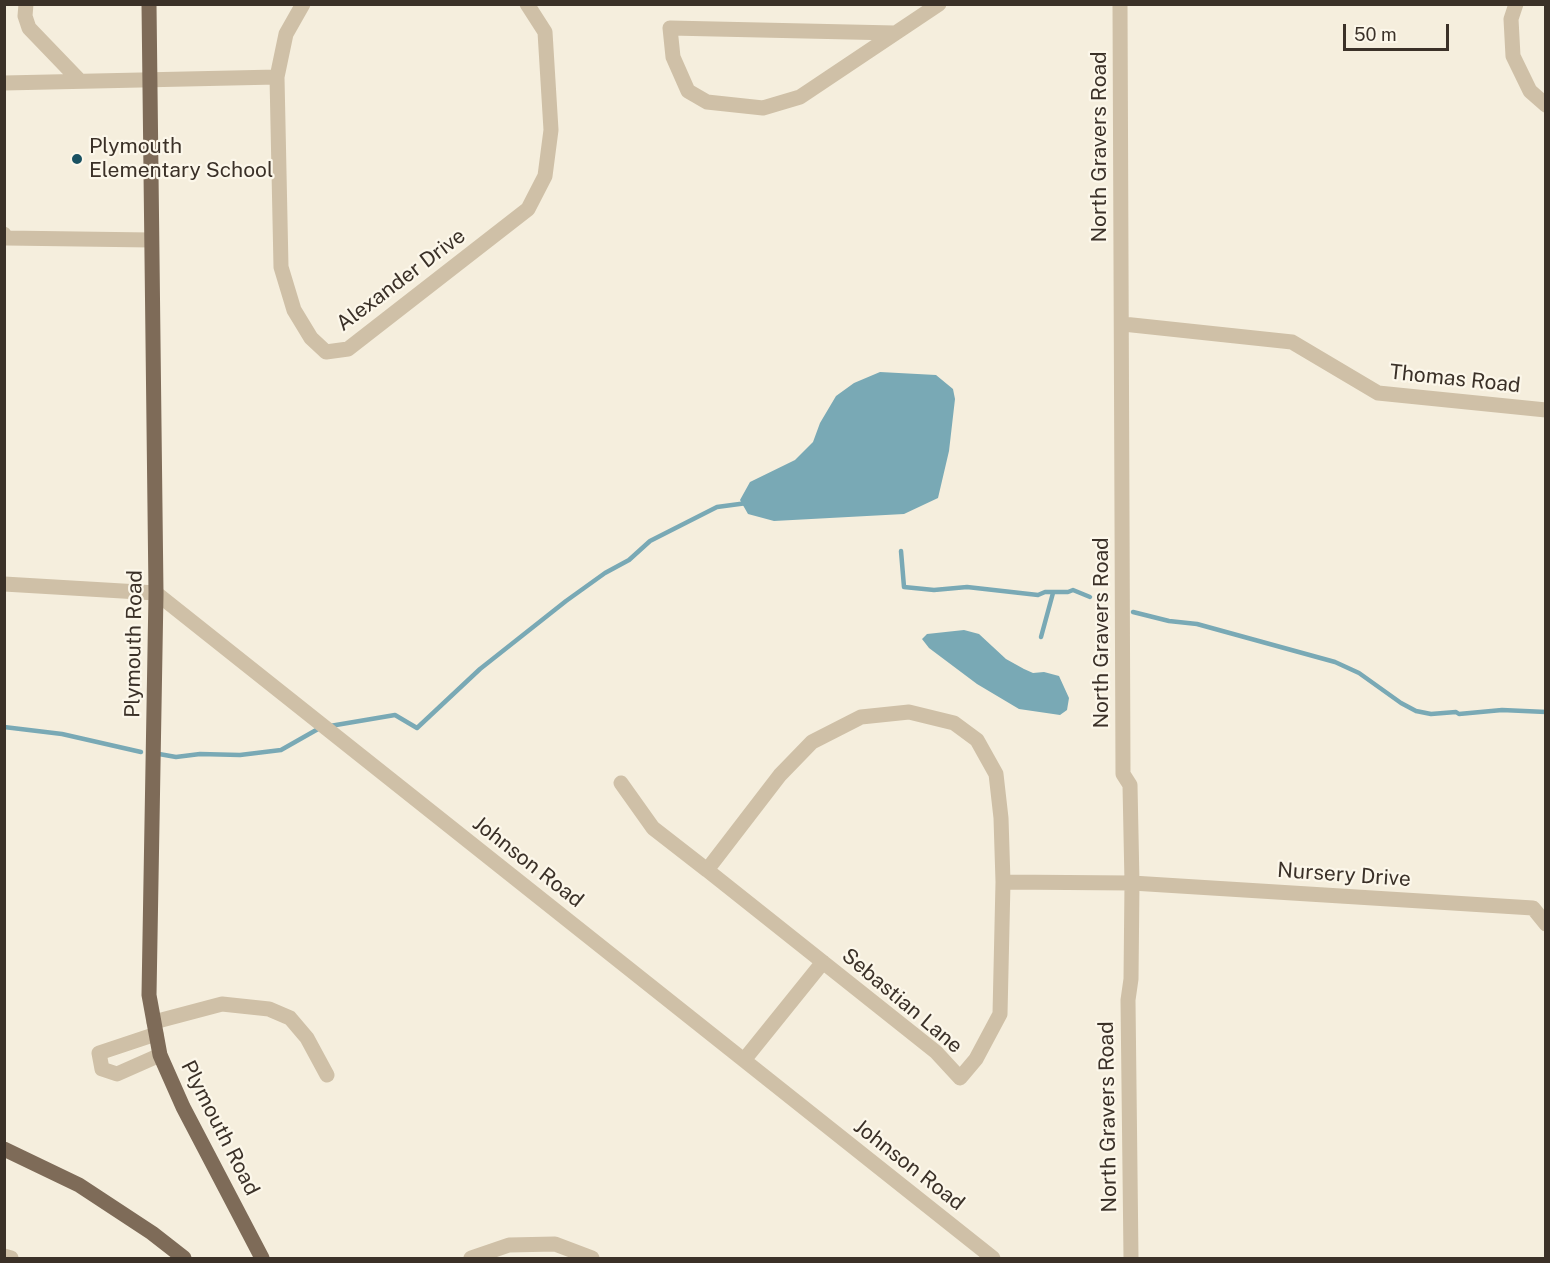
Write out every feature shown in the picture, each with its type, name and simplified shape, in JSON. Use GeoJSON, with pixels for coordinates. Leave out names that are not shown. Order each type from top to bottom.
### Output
{"type":"FeatureCollection","features":[{"type":"Feature","properties":{"kind":"main road","name":"Plymouth Road"},"geometry":{"type":"LineString","coordinates":[[149,4],[156,593],[149,995],[160,1055],[183,1107],[262,1258]]}},
{"type":"Feature","properties":{"kind":"main road"},"geometry":{"type":"LineString","coordinates":[[4,1149],[79,1185],[152,1233],[184,1258]]}},
{"type":"Feature","properties":{"kind":"street"},"geometry":{"type":"LineString","coordinates":[[26,4],[25,16],[29,28],[80,81]]}},
{"type":"Feature","properties":{"kind":"street","name":"Alexander Drive"},"geometry":{"type":"LineString","coordinates":[[303,4],[286,34],[277,76],[281,267],[294,310],[311,338],[326,352],[348,349],[528,208],[545,176],[551,130],[545,32],[527,4]]}},
{"type":"Feature","properties":{"kind":"street"},"geometry":{"type":"LineString","coordinates":[[895,33],[670,28],[673,57],[688,91],[707,102],[763,108],[800,97],[939,4]]}},
{"type":"Feature","properties":{"kind":"street","name":"North Gravers Road"},"geometry":{"type":"LineString","coordinates":[[1120,4],[1123,774],[1130,785],[1131,979],[1128,1000],[1131,1258]]}},
{"type":"Feature","properties":{"kind":"street"},"geometry":{"type":"LineString","coordinates":[[1516,4],[1511,18],[1514,56],[1530,90],[1545,105]]}},
{"type":"Feature","properties":{"kind":"street"},"geometry":{"type":"LineString","coordinates":[[4,83],[277,76]]}},
{"type":"Feature","properties":{"kind":"street"},"geometry":{"type":"LineString","coordinates":[[4,234],[6,238],[151,240]]}},
{"type":"Feature","properties":{"kind":"street","name":"Thomas Road"},"geometry":{"type":"LineString","coordinates":[[1123,324],[1292,342],[1378,393],[1545,410]]}},
{"type":"Feature","properties":{"kind":"street"},"geometry":{"type":"LineString","coordinates":[[4,584],[156,593]]}},
{"type":"Feature","properties":{"kind":"street","name":"Johnson Road"},"geometry":{"type":"LineString","coordinates":[[156,593],[993,1258]]}},
{"type":"Feature","properties":{"kind":"street","name":"Sebastian Lane"},"geometry":{"type":"LineString","coordinates":[[621,783],[653,828],[936,1052],[960,1078],[976,1059],[1000,1014],[1003,882],[1001,818],[996,774],[977,740],[954,723],[909,712],[861,717],[812,742],[780,775],[707,870]]}},
{"type":"Feature","properties":{"kind":"street"},"geometry":{"type":"LineString","coordinates":[[1003,882],[1131,883]]}},
{"type":"Feature","properties":{"kind":"street","name":"Nursery Drive"},"geometry":{"type":"LineString","coordinates":[[1131,883],[1533,908],[1545,924]]}},
{"type":"Feature","properties":{"kind":"street","name":"Sebastian Lane"},"geometry":{"type":"LineString","coordinates":[[744,1060],[823,962]]}},
{"type":"Feature","properties":{"kind":"street"},"geometry":{"type":"LineString","coordinates":[[160,1055],[117,1074],[102,1069],[99,1053],[155,1028],[222,1004],[268,1009],[290,1018],[307,1038],[327,1075]]}},
{"type":"Feature","properties":{"kind":"street"},"geometry":{"type":"LineString","coordinates":[[471,1258],[509,1245],[555,1244],[592,1258]]}},
{"type":"Feature","properties":{"kind":"street"},"geometry":{"type":"LineString","coordinates":[[4,1257],[11,1258]]}},
{"type":"Feature","properties":{"kind":"water"},"geometry":{"type":"Polygon","coordinates":[[[880,372],[936,375],[953,389],[955,399],[949,451],[938,498],[904,514],[774,521],[748,514],[740,500],[750,482],[795,460],[813,442],[820,423],[836,396],[854,383],[880,372]]]}},
{"type":"Feature","properties":{"kind":"water"},"geometry":{"type":"Polygon","coordinates":[[[964,630],[979,634],[1006,659],[1024,669],[1033,673],[1044,672],[1059,676],[1069,698],[1067,710],[1060,715],[1019,709],[977,684],[929,648],[922,639],[927,634],[964,630]]]}},
{"type":"Feature","properties":{"kind":"waterway"},"geometry":{"type":"LineString","coordinates":[[330,726],[395,715],[417,728],[480,669],[566,601],[605,573],[629,560],[650,541],[717,507],[747,503]]}},
{"type":"Feature","properties":{"kind":"waterway"},"geometry":{"type":"LineString","coordinates":[[901,551],[904,587],[934,590],[967,587],[1038,595],[1045,592],[1073,590],[1090,597]]}},
{"type":"Feature","properties":{"kind":"waterway"},"geometry":{"type":"LineString","coordinates":[[1041,637],[1053,593]]}},
{"type":"Feature","properties":{"kind":"waterway"},"geometry":{"type":"LineString","coordinates":[[1133,612],[1169,621],[1197,624],[1335,662],[1359,673],[1416,711],[1431,714],[1502,710],[1546,712]]}},
{"type":"Feature","properties":{"kind":"waterway"},"geometry":{"type":"LineString","coordinates":[[4,727],[62,734],[141,752]]}},
{"type":"Feature","properties":{"kind":"waterway"},"geometry":{"type":"LineString","coordinates":[[159,754],[176,757],[200,754],[240,755],[281,750],[318,729]]}},
{"type":"Feature","properties":{"kind":"place","name":"Plymouth Elementary School"},"geometry":{"type":"Point","coordinates":[77,159]}}]}
